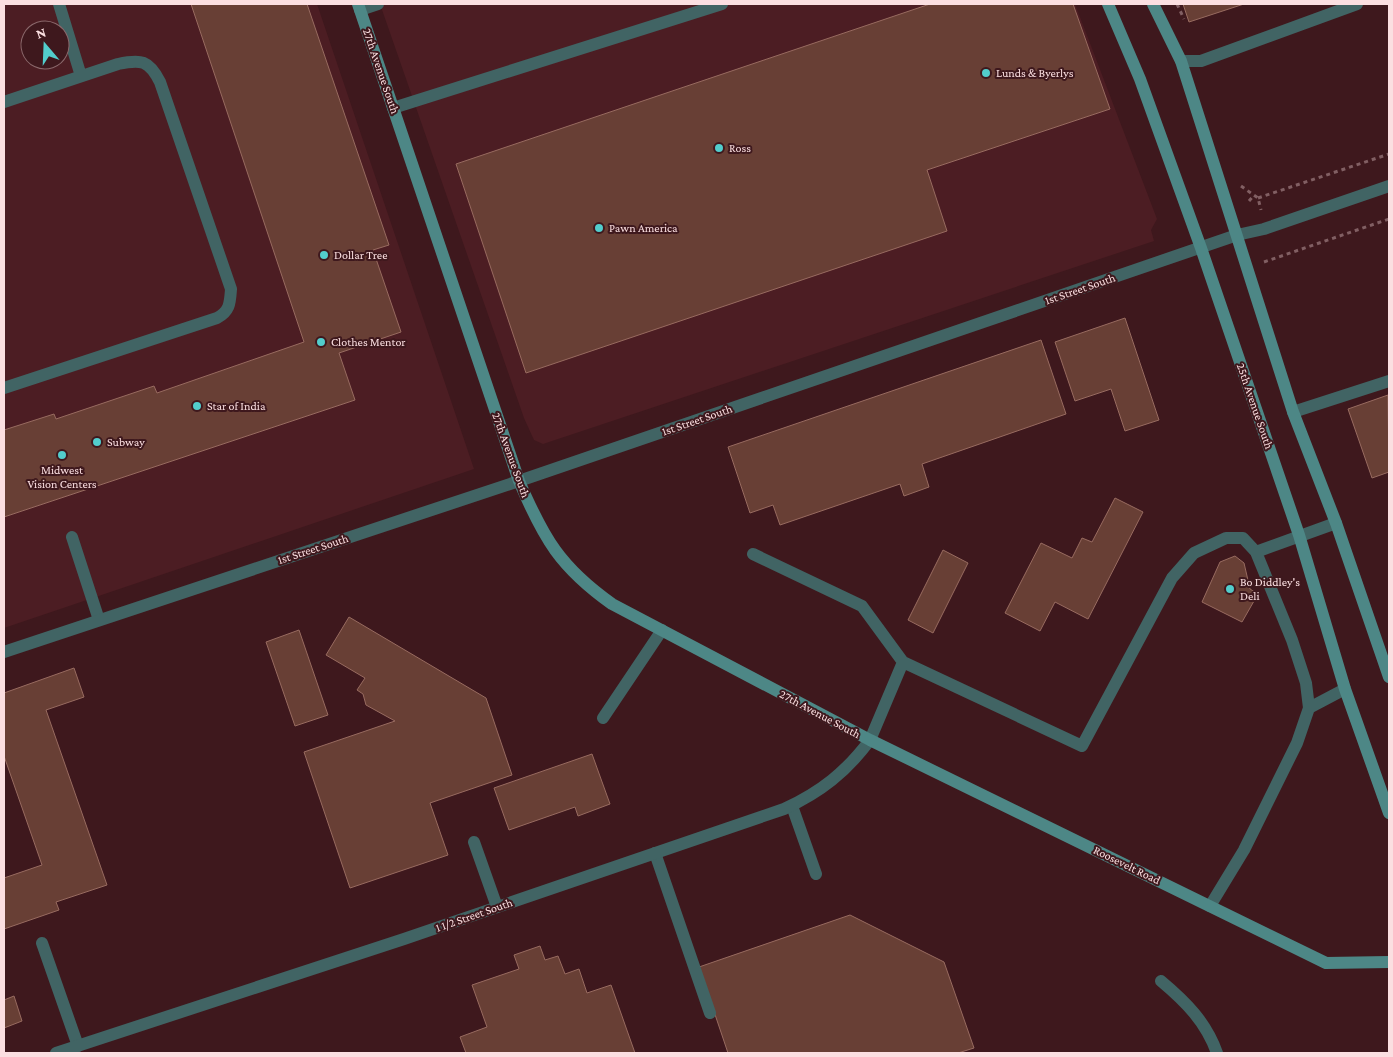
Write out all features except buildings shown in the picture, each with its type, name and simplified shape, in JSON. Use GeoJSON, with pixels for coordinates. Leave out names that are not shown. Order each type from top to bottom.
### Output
{"type":"FeatureCollection","features":[{"type":"Feature","properties":{"kind":"street"},"geometry":{"type":"LineString","coordinates":[[59,4],[82,76]]}},
{"type":"Feature","properties":{"kind":"street"},"geometry":{"type":"LineString","coordinates":[[359,7],[378,4]]}},
{"type":"Feature","properties":{"kind":"street"},"geometry":{"type":"LineString","coordinates":[[393,108],[722,4]]}},
{"type":"Feature","properties":{"kind":"street","name":"25th Avenue South"},"geometry":{"type":"LineString","coordinates":[[1108,4],[1140,79],[1201,248],[1299,535],[1345,689],[1389,813]]}},
{"type":"Feature","properties":{"kind":"street"},"geometry":{"type":"LineString","coordinates":[[1154,4],[1181,61],[1293,412],[1336,523],[1389,677]]}},
{"type":"Feature","properties":{"kind":"street"},"geometry":{"type":"LineString","coordinates":[[1181,61],[1201,61],[1357,4]]}},
{"type":"Feature","properties":{"kind":"street","name":"27th Avenue South"},"geometry":{"type":"LineString","coordinates":[[359,7],[519,480],[534,515],[567,567],[586,585],[612,604],[870,740]]}},
{"type":"Feature","properties":{"kind":"street"},"geometry":{"type":"LineString","coordinates":[[4,102],[135,60],[153,68],[160,82],[231,289],[230,304],[225,313],[195,326],[4,388]]}},
{"type":"Feature","properties":{"kind":"street","name":"1st Street South"},"geometry":{"type":"LineString","coordinates":[[4,652],[1389,186]]}},
{"type":"Feature","properties":{"kind":"street"},"geometry":{"type":"LineString","coordinates":[[1293,412],[1389,381]]}},
{"type":"Feature","properties":{"kind":"street"},"geometry":{"type":"LineString","coordinates":[[1256,552],[1336,523]]}},
{"type":"Feature","properties":{"kind":"street"},"geometry":{"type":"LineString","coordinates":[[72,537],[99,620]]}},
{"type":"Feature","properties":{"kind":"street"},"geometry":{"type":"LineString","coordinates":[[753,554],[862,606],[903,662],[1082,746],[1172,578],[1194,553],[1226,538],[1243,538],[1256,552],[1292,640],[1306,683],[1309,708],[1297,743],[1244,850],[1210,906]]}},
{"type":"Feature","properties":{"kind":"street"},"geometry":{"type":"LineString","coordinates":[[603,718],[662,630]]}},
{"type":"Feature","properties":{"kind":"street","name":"1 1/2 Street South"},"geometry":{"type":"LineString","coordinates":[[56,1053],[497,907],[792,806],[835,780],[852,764],[870,740],[903,662]]}},
{"type":"Feature","properties":{"kind":"street"},"geometry":{"type":"LineString","coordinates":[[1309,708],[1345,689]]}},
{"type":"Feature","properties":{"kind":"street","name":"Roosevelt Road"},"geometry":{"type":"LineString","coordinates":[[870,740],[1326,963],[1389,962]]}},
{"type":"Feature","properties":{"kind":"street"},"geometry":{"type":"LineString","coordinates":[[792,806],[816,874]]}},
{"type":"Feature","properties":{"kind":"street"},"geometry":{"type":"LineString","coordinates":[[474,842],[497,907]]}},
{"type":"Feature","properties":{"kind":"street"},"geometry":{"type":"LineString","coordinates":[[655,853],[710,1013]]}},
{"type":"Feature","properties":{"kind":"street"},"geometry":{"type":"LineString","coordinates":[[42,943],[78,1046]]}},
{"type":"Feature","properties":{"kind":"street"},"geometry":{"type":"LineString","coordinates":[[1161,981],[1197,1015],[1210,1034],[1217,1053]]}},
{"type":"Feature","properties":{"kind":"path"},"geometry":{"type":"LineString","coordinates":[[1177,4],[1186,24]]}},
{"type":"Feature","properties":{"kind":"path"},"geometry":{"type":"LineString","coordinates":[[1249,201],[1256,196],[1389,154]]}},
{"type":"Feature","properties":{"kind":"path"},"geometry":{"type":"LineString","coordinates":[[1238,178],[1241,187],[1256,196],[1264,220],[1264,229]]}},
{"type":"Feature","properties":{"kind":"path"},"geometry":{"type":"LineString","coordinates":[[1247,268],[1389,219]]}},
{"type":"Feature","properties":{"kind":"shaded area"},"geometry":{"type":"Polygon","coordinates":[[[4,4],[317,4],[474,469],[4,628],[4,4]]]}},
{"type":"Feature","properties":{"kind":"shaded area"},"geometry":{"type":"Polygon","coordinates":[[[380,4],[1075,4],[1157,219],[1151,230],[1154,241],[543,444],[534,440],[524,418],[380,4]]]}},
{"type":"Feature","properties":{"kind":"place","name":"Lunds & Byerlys"},"geometry":{"type":"Point","coordinates":[986,73]}},
{"type":"Feature","properties":{"kind":"place","name":"Ross"},"geometry":{"type":"Point","coordinates":[719,148]}},
{"type":"Feature","properties":{"kind":"place","name":"Pawn America"},"geometry":{"type":"Point","coordinates":[599,228]}},
{"type":"Feature","properties":{"kind":"place","name":"Dollar Tree"},"geometry":{"type":"Point","coordinates":[324,255]}},
{"type":"Feature","properties":{"kind":"place","name":"Clothes Mentor"},"geometry":{"type":"Point","coordinates":[321,342]}},
{"type":"Feature","properties":{"kind":"place","name":"Star of India"},"geometry":{"type":"Point","coordinates":[197,406]}},
{"type":"Feature","properties":{"kind":"place","name":"Subway"},"geometry":{"type":"Point","coordinates":[97,442]}},
{"type":"Feature","properties":{"kind":"place","name":"Midwest Vision Centers"},"geometry":{"type":"Point","coordinates":[62,455]}},
{"type":"Feature","properties":{"kind":"place","name":"Bo Diddley's Deli"},"geometry":{"type":"Point","coordinates":[1230,589]}}]}
